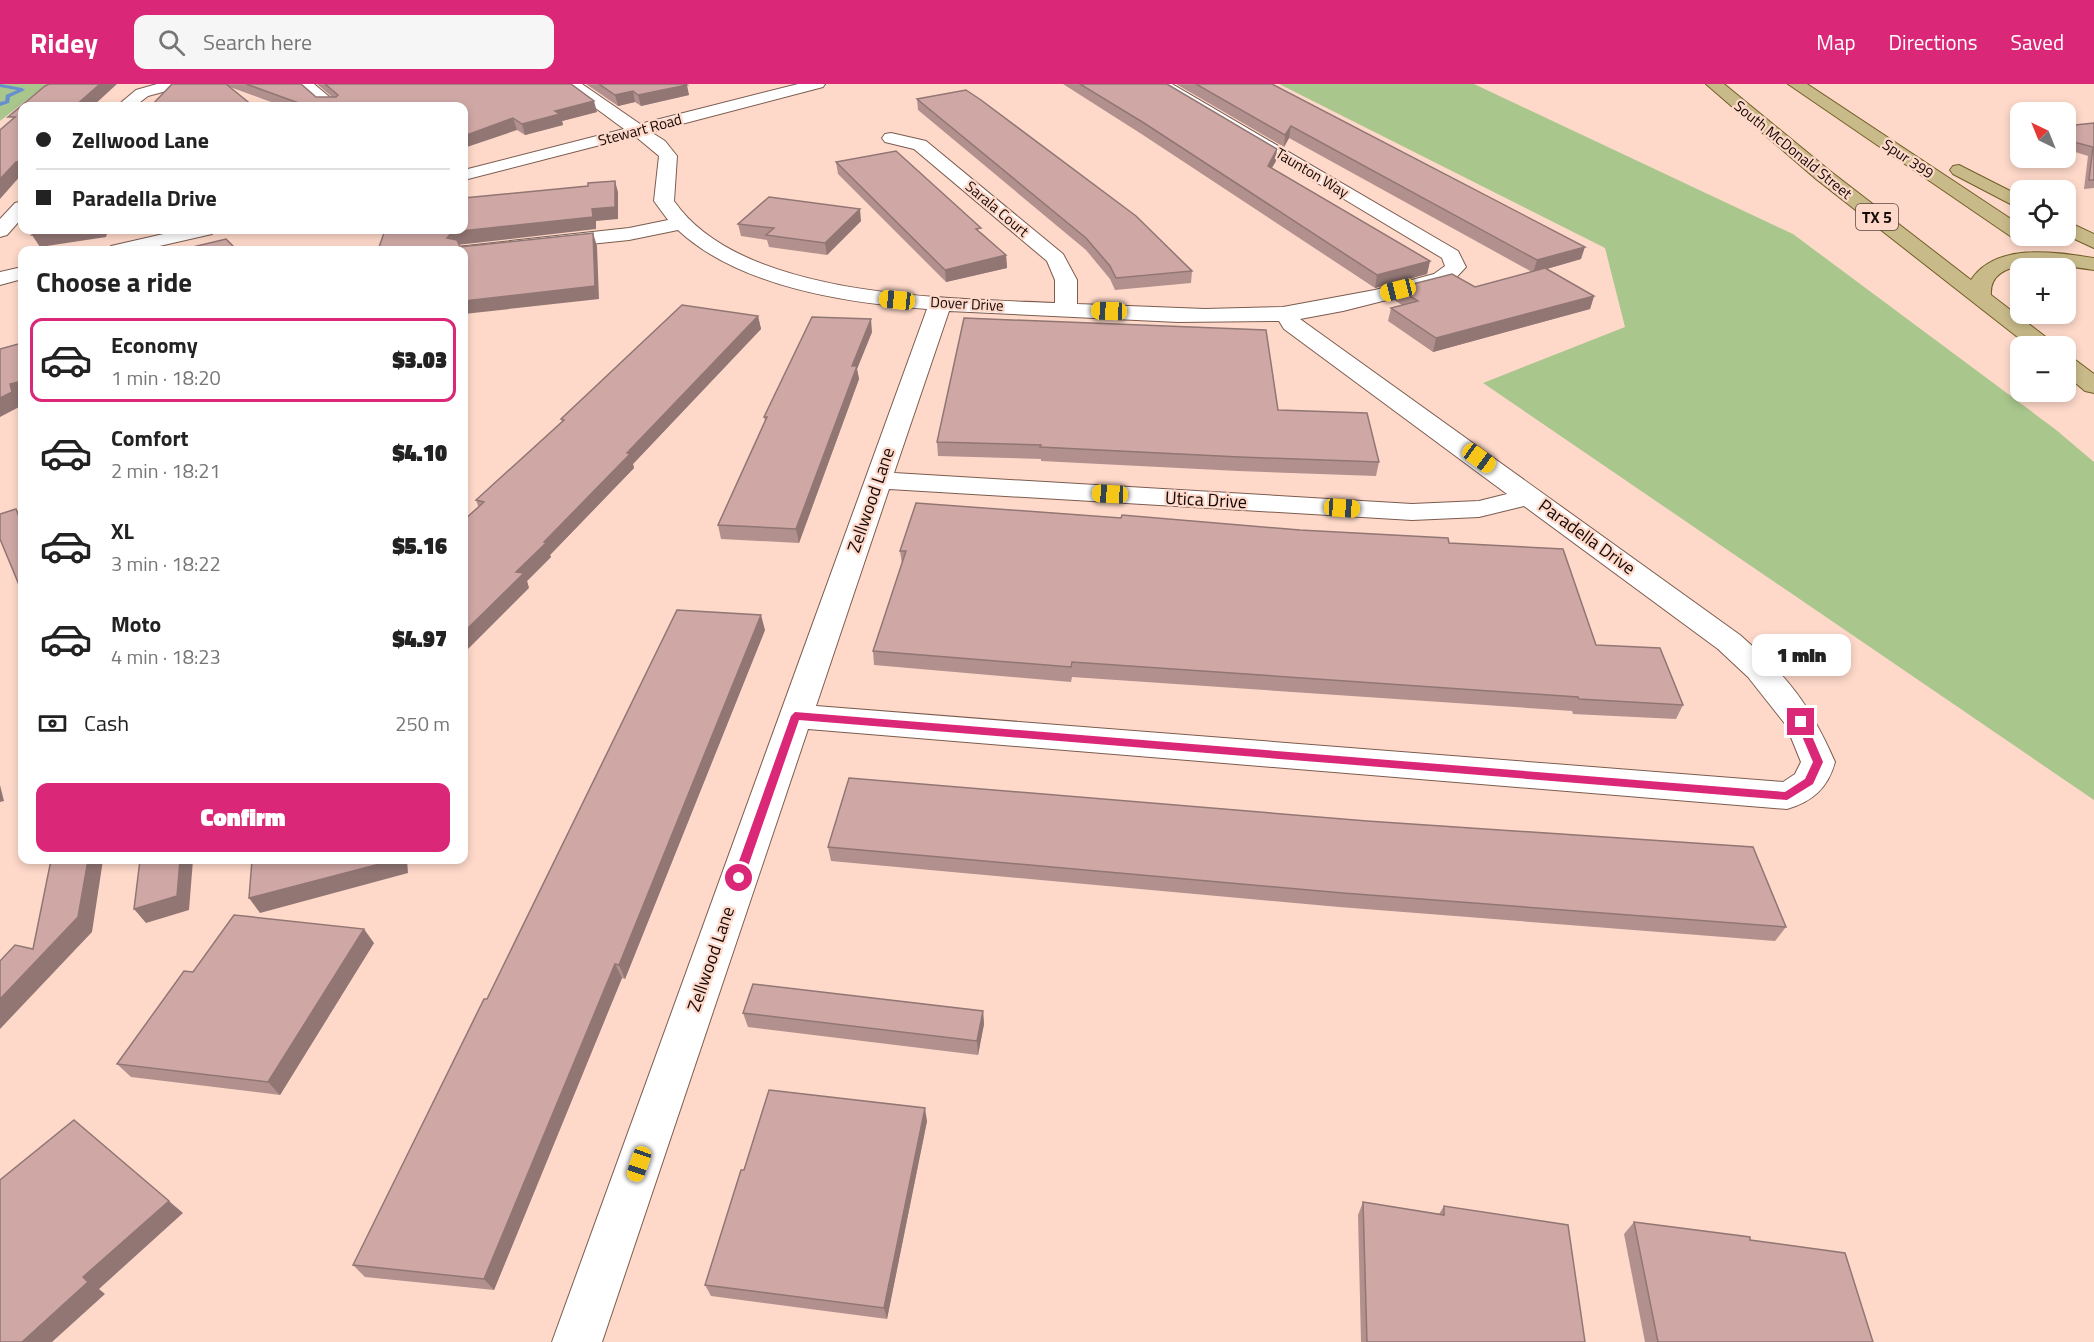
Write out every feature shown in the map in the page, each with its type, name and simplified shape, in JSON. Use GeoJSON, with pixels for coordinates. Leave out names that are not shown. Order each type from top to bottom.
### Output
{"type":"FeatureCollection","features":[{"type":"Feature","properties":{"kind":"main road","name":"South McDonald Street"},"geometry":{"type":"LineString","coordinates":[[1714,84],[1789,147],[2030,336]]}},
{"type":"Feature","properties":{"kind":"main road","name":"Spur 399"},"geometry":{"type":"LineString","coordinates":[[1796,84],[2010,228]]}},
{"type":"Feature","properties":{"kind":"main road"},"geometry":{"type":"LineString","coordinates":[[1807,84],[2010,199]]}},
{"type":"Feature","properties":{"kind":"main road"},"geometry":{"type":"LineString","coordinates":[[2076,232],[2094,242]]}},
{"type":"Feature","properties":{"kind":"main road","name":"Spur 399"},"geometry":{"type":"LineString","coordinates":[[2038,246],[2056,258]]}},
{"type":"Feature","properties":{"kind":"main road"},"geometry":{"type":"LineString","coordinates":[[2076,262],[2094,264]]}},
{"type":"Feature","properties":{"kind":"main road"},"geometry":{"type":"LineString","coordinates":[[1980,297],[1980,282],[1997,267],[2010,264]]}},
{"type":"Feature","properties":{"kind":"main road","name":"Spur 399"},"geometry":{"type":"LineString","coordinates":[[2076,272],[2094,284]]}},
{"type":"Feature","properties":{"kind":"street"},"geometry":{"type":"LineString","coordinates":[[130,102],[142,93],[175,84]]}},
{"type":"Feature","properties":{"kind":"street"},"geometry":{"type":"LineString","coordinates":[[304,84],[327,102]]}},
{"type":"Feature","properties":{"kind":"street","name":"Dover Drive"},"geometry":{"type":"LineString","coordinates":[[571,84],[659,145],[668,156],[662,193],[664,201],[680,224],[725,254],[787,281],[854,296],[940,304],[1217,316],[1285,314],[1331,306],[1442,279],[1456,267]]}},
{"type":"Feature","properties":{"kind":"street","name":"Stewart Road"},"geometry":{"type":"LineString","coordinates":[[468,174],[773,84]]}},
{"type":"Feature","properties":{"kind":"street","name":"Stewart Road"},"geometry":{"type":"LineString","coordinates":[[468,162],[817,84]]}},
{"type":"Feature","properties":{"kind":"street","name":"Taunton Way"},"geometry":{"type":"LineString","coordinates":[[1161,84],[1451,255],[1456,267]]}},
{"type":"Feature","properties":{"kind":"street","name":"Sarala Court"},"geometry":{"type":"LineString","coordinates":[[891,138],[920,146],[1056,258],[1066,280],[1066,309]]}},
{"type":"Feature","properties":{"kind":"street"},"geometry":{"type":"LineString","coordinates":[[0,231],[18,211]]}},
{"type":"Feature","properties":{"kind":"street"},"geometry":{"type":"LineString","coordinates":[[468,251],[613,236],[680,224]]}},
{"type":"Feature","properties":{"kind":"street"},"geometry":{"type":"LineString","coordinates":[[136,246],[188,234]]}},
{"type":"Feature","properties":{"kind":"street"},"geometry":{"type":"LineString","coordinates":[[0,279],[18,274]]}},
{"type":"Feature","properties":{"kind":"street","name":"Zellwood Lane"},"geometry":{"type":"LineString","coordinates":[[577,1342],[940,304]]}},
{"type":"Feature","properties":{"kind":"street","name":"Paradella Drive"},"geometry":{"type":"LineString","coordinates":[[795,716],[1787,796],[1809,782],[1818,762],[1801,722],[1760,669],[1720,635],[1532,496],[1306,335],[1292,324],[1285,314]]}},
{"type":"Feature","properties":{"kind":"street","name":"Utica Drive"},"geometry":{"type":"LineString","coordinates":[[878,480],[1412,513],[1479,509],[1532,496]]}},
{"type":"Feature","properties":{"kind":"green space"},"geometry":{"type":"Polygon","coordinates":[[[0,84],[47,84],[24,102],[18,102],[18,107],[0,121],[0,84]]]}},
{"type":"Feature","properties":{"kind":"green space"},"geometry":{"type":"Polygon","coordinates":[[[1279,84],[1474,84],[1793,234],[2010,396],[2010,402],[2019,402],[2094,462],[2094,800],[1483,383],[1625,327],[1605,248],[1279,84]]]}},
{"type":"Feature","properties":{"kind":"building"},"geometry":{"type":"Polygon","coordinates":[[[49,84],[100,84],[80,102],[26,102],[49,84]]]}},
{"type":"Feature","properties":{"kind":"building"},"geometry":{"type":"Polygon","coordinates":[[[172,84],[226,84],[248,102],[155,102],[172,84]]]}},
{"type":"Feature","properties":{"kind":"building"},"geometry":{"type":"Polygon","coordinates":[[[246,84],[301,84],[316,97],[336,97],[338,95],[325,84],[571,84],[594,101],[555,111],[560,114],[522,124],[513,118],[468,135],[468,102],[296,102],[246,84]]]}},
{"type":"Feature","properties":{"kind":"building"},"geometry":{"type":"Polygon","coordinates":[[[599,84],[687,85],[638,95],[633,91],[615,95],[599,84]]]}},
{"type":"Feature","properties":{"kind":"building"},"geometry":{"type":"Polygon","coordinates":[[[1080,84],[1167,84],[1277,149],[1268,166],[1430,261],[1377,275],[1144,123],[1080,84]]]}},
{"type":"Feature","properties":{"kind":"building"},"geometry":{"type":"Polygon","coordinates":[[[1196,84],[1272,84],[1585,247],[1537,260],[1291,126],[1285,135],[1196,84]]]}},
{"type":"Feature","properties":{"kind":"building"},"geometry":{"type":"Polygon","coordinates":[[[966,90],[1136,216],[1192,271],[1116,278],[1110,266],[1086,238],[917,99],[966,90]]]}},
{"type":"Feature","properties":{"kind":"building"},"geometry":{"type":"Polygon","coordinates":[[[18,109],[18,162],[0,179],[0,130],[15,117],[8,117],[18,109]]]}},
{"type":"Feature","properties":{"kind":"building"},"geometry":{"type":"Polygon","coordinates":[[[2094,123],[2094,180],[2089,180],[2093,147],[2076,143],[2076,125],[2094,123]]]}},
{"type":"Feature","properties":{"kind":"building"},"geometry":{"type":"Polygon","coordinates":[[[896,151],[981,228],[976,229],[1006,255],[945,270],[836,162],[896,151]]]}},
{"type":"Feature","properties":{"kind":"building"},"geometry":{"type":"Polygon","coordinates":[[[615,181],[615,207],[592,209],[593,217],[468,230],[468,198],[588,186],[588,183],[615,181]]]}},
{"type":"Feature","properties":{"kind":"building"},"geometry":{"type":"Polygon","coordinates":[[[769,197],[860,209],[825,243],[766,235],[774,228],[738,224],[769,197]]]}},
{"type":"Feature","properties":{"kind":"building"},"geometry":{"type":"Polygon","coordinates":[[[593,233],[595,286],[468,301],[468,246],[593,233]]]}},
{"type":"Feature","properties":{"kind":"building"},"geometry":{"type":"Polygon","coordinates":[[[384,234],[450,234],[447,238],[457,240],[460,246],[379,246],[384,234]]]}},
{"type":"Feature","properties":{"kind":"building"},"geometry":{"type":"Polygon","coordinates":[[[226,239],[233,246],[197,246],[226,239]]]}},
{"type":"Feature","properties":{"kind":"building"},"geometry":{"type":"Polygon","coordinates":[[[1545,268],[1594,296],[1436,338],[1391,308],[1418,301],[1397,288],[1452,274],[1475,287],[1545,268]]]}},
{"type":"Feature","properties":{"kind":"building"},"geometry":{"type":"Polygon","coordinates":[[[682,305],[758,316],[627,453],[630,454],[544,542],[546,543],[516,572],[524,573],[468,628],[468,516],[484,502],[476,500],[564,420],[561,419],[682,305]]]}},
{"type":"Feature","properties":{"kind":"building"},"geometry":{"type":"Polygon","coordinates":[[[812,317],[871,319],[852,366],[857,366],[796,529],[718,525],[767,417],[764,417],[812,317]]]}},
{"type":"Feature","properties":{"kind":"building"},"geometry":{"type":"Polygon","coordinates":[[[964,318],[1266,330],[1278,410],[1367,413],[1379,462],[937,442],[964,318]]]}},
{"type":"Feature","properties":{"kind":"building"},"geometry":{"type":"Polygon","coordinates":[[[18,344],[18,382],[10,384],[12,392],[0,398],[0,349],[18,344]]]}},
{"type":"Feature","properties":{"kind":"building"},"geometry":{"type":"Polygon","coordinates":[[[916,503],[1448,538],[1449,543],[1563,549],[1596,645],[1660,648],[1683,705],[1072,662],[1071,667],[873,651],[906,551],[900,551],[916,503]]]}},
{"type":"Feature","properties":{"kind":"building"},"geometry":{"type":"Polygon","coordinates":[[[16,509],[18,514],[18,582],[0,539],[0,514],[16,509]]]}},
{"type":"Feature","properties":{"kind":"building"},"geometry":{"type":"Polygon","coordinates":[[[677,610],[761,615],[619,965],[615,964],[484,1279],[353,1265],[484,999],[487,999],[677,610]]]}},
{"type":"Feature","properties":{"kind":"building"},"geometry":{"type":"Polygon","coordinates":[[[849,778],[1367,821],[1753,847],[1786,927],[1343,893],[828,847],[849,778]]]}},
{"type":"Feature","properties":{"kind":"building"},"geometry":{"type":"Polygon","coordinates":[[[50,864],[87,864],[78,917],[0,999],[0,961],[15,945],[33,949],[50,864]]]}},
{"type":"Feature","properties":{"kind":"building"},"geometry":{"type":"Polygon","coordinates":[[[140,864],[180,864],[177,896],[134,909],[140,864]]]}},
{"type":"Feature","properties":{"kind":"building"},"geometry":{"type":"Polygon","coordinates":[[[252,864],[380,864],[249,898],[252,864]]]}},
{"type":"Feature","properties":{"kind":"building"},"geometry":{"type":"Polygon","coordinates":[[[234,915],[364,929],[268,1082],[117,1064],[184,971],[193,972],[234,915]]]}},
{"type":"Feature","properties":{"kind":"building"},"geometry":{"type":"Polygon","coordinates":[[[753,984],[983,1011],[977,1041],[743,1013],[753,984]]]}},
{"type":"Feature","properties":{"kind":"building"},"geometry":{"type":"Polygon","coordinates":[[[769,1090],[925,1108],[884,1308],[705,1285],[769,1090]]]}},
{"type":"Feature","properties":{"kind":"building"},"geometry":{"type":"Polygon","coordinates":[[[74,1120],[169,1201],[83,1277],[88,1282],[22,1342],[0,1342],[0,1180],[74,1120]]]}},
{"type":"Feature","properties":{"kind":"building"},"geometry":{"type":"Polygon","coordinates":[[[1363,1202],[1444,1215],[1444,1206],[1568,1225],[1585,1342],[1367,1342],[1363,1202]]]}},
{"type":"Feature","properties":{"kind":"building"},"geometry":{"type":"Polygon","coordinates":[[[1634,1222],[1750,1237],[1750,1240],[1845,1253],[1873,1342],[1658,1342],[1634,1222]]]}},
{"type":"Feature","properties":{"kind":"waterway"},"geometry":{"type":"LineString","coordinates":[[0,85],[22,90],[8,96],[7,102],[0,104]]}},
{"type":"Feature","properties":{"kind":"route"},"geometry":{"type":"LineString","coordinates":[[739,878],[795,716],[1787,796],[1809,782],[1816,772],[1818,762],[1801,722]]}}]}
